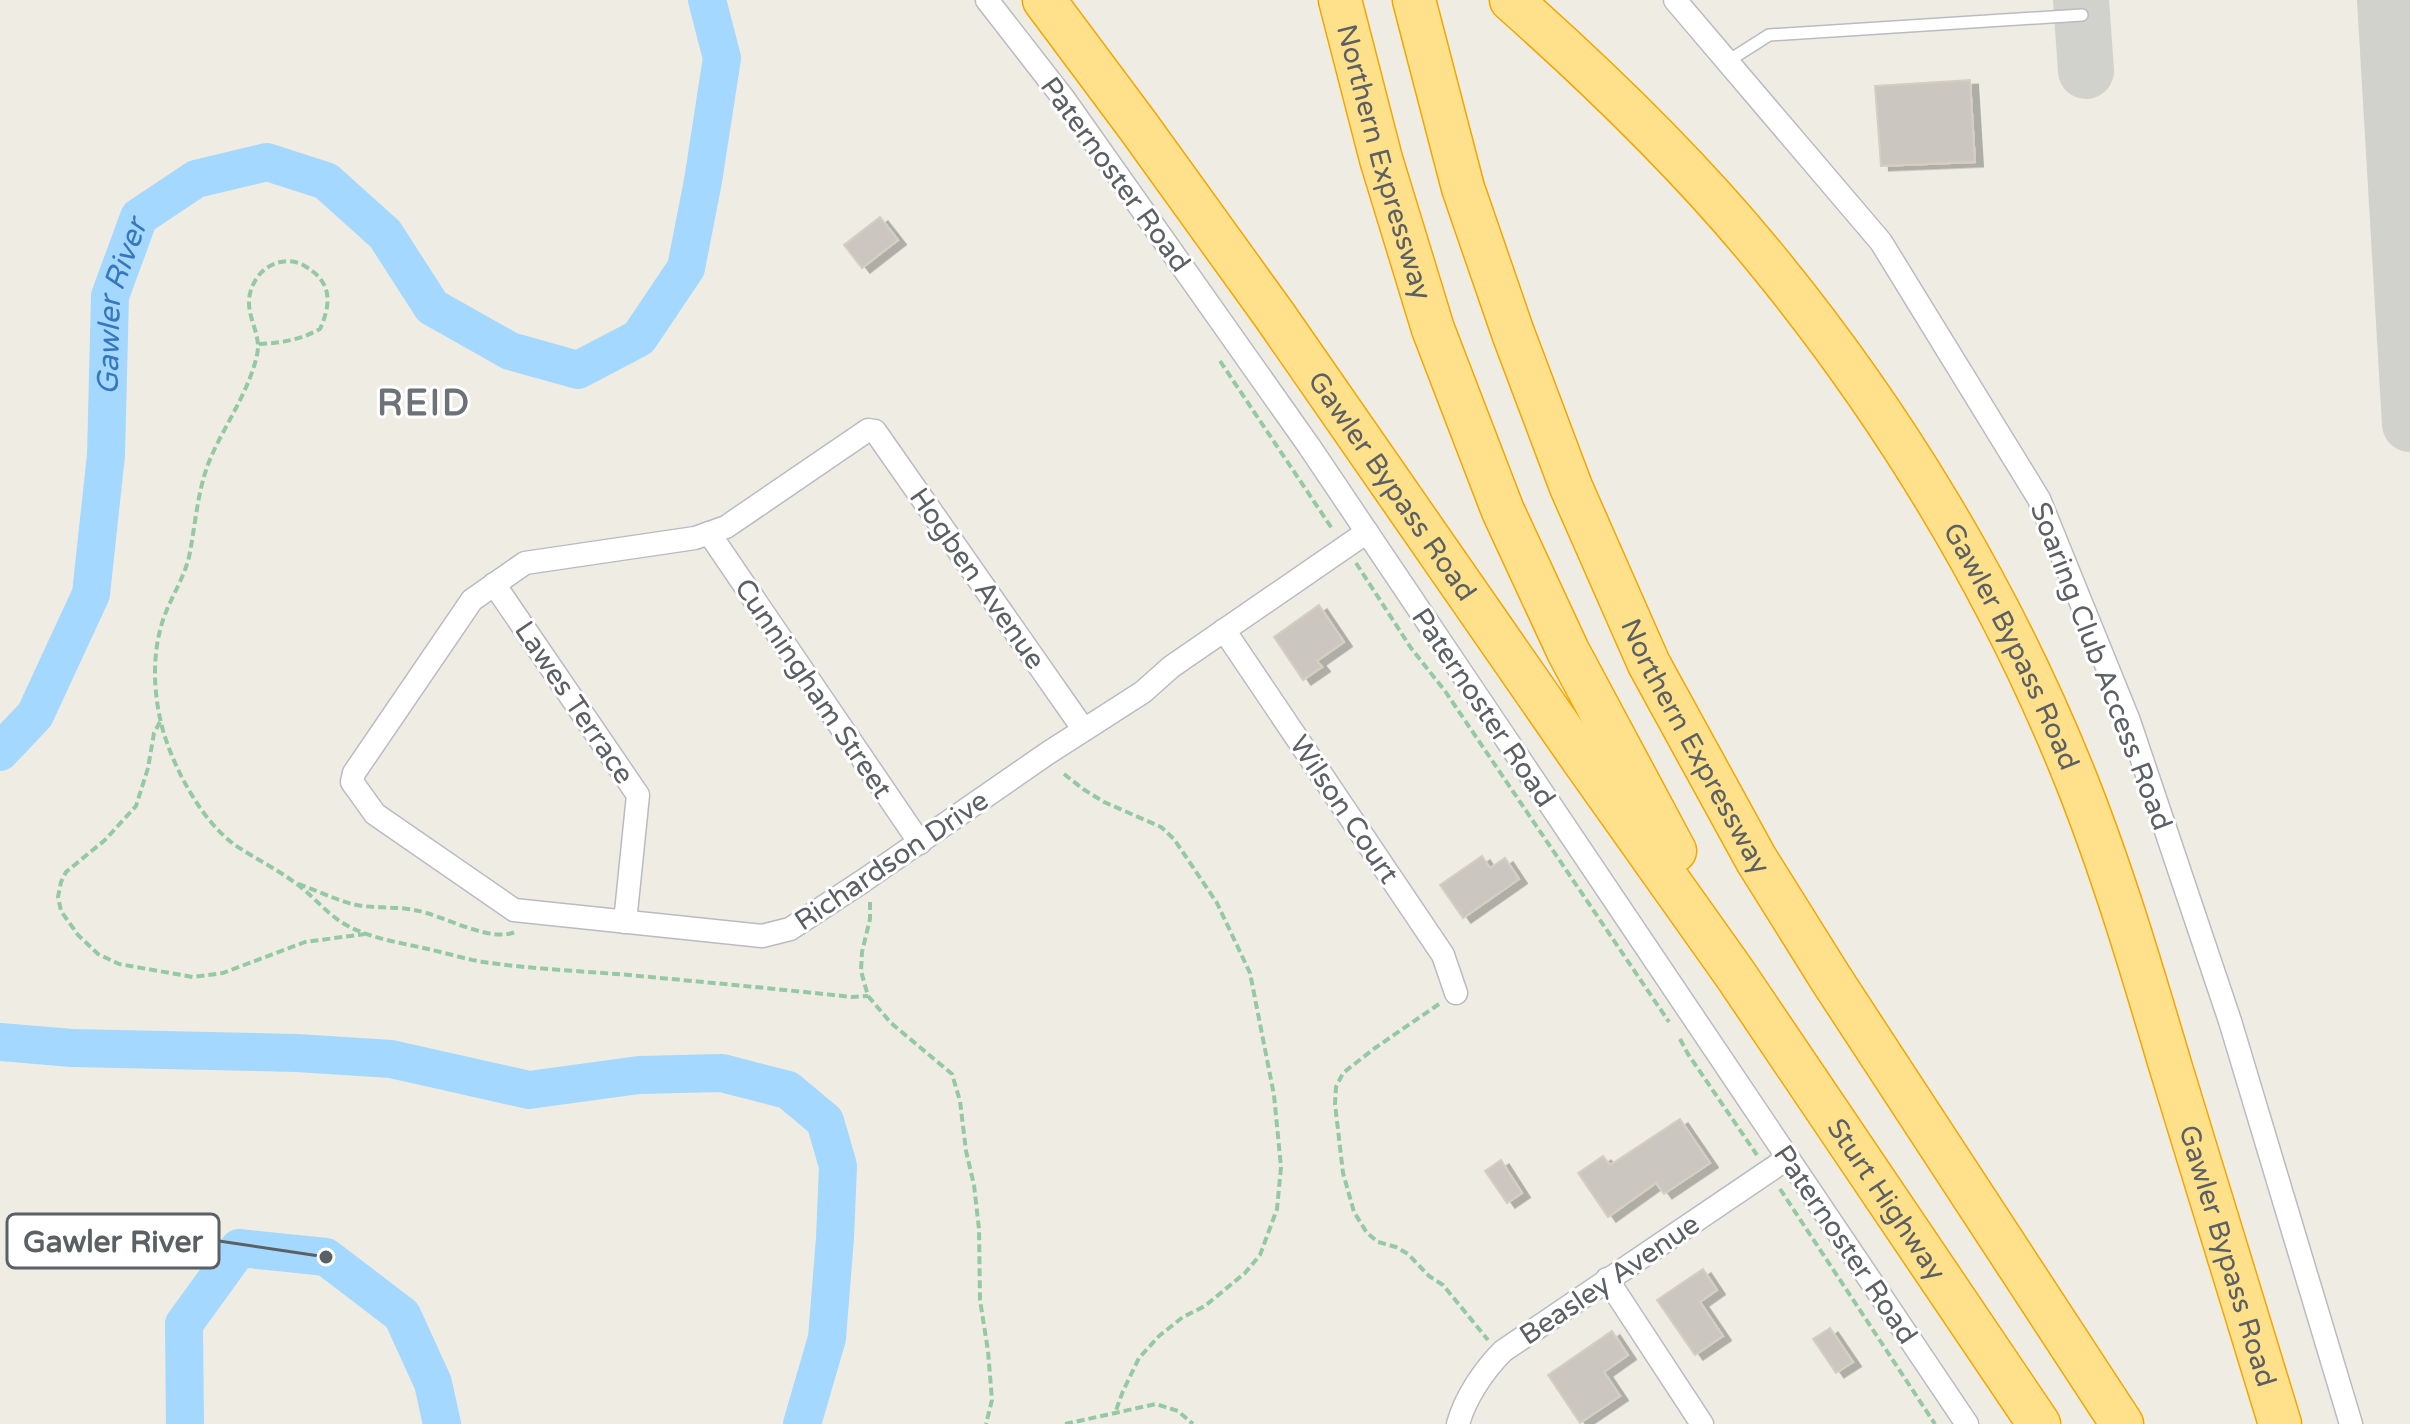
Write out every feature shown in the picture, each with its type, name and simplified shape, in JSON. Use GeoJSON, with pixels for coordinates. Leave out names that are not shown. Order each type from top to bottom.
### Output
{"type":"FeatureCollection","features":[{"type":"Feature","properties":{"kind":"highway","name":"Gawler Bypass Road"},"geometry":{"type":"LineString","coordinates":[[1044,0],[1275,316],[1735,974]]}},
{"type":"Feature","properties":{"kind":"highway","name":"Northern Expressway"},"geometry":{"type":"LineString","coordinates":[[1340,0],[1381,159],[1433,329],[1503,511],[1568,651],[1702,901],[1735,974]]}},
{"type":"Feature","properties":{"kind":"highway","name":"Gawler Bypass Road"},"geometry":{"type":"LineString","coordinates":[[1511,0],[1631,111],[1761,253],[1838,353],[1887,424],[1938,503],[1996,606],[2042,698],[2106,858],[2280,1424]]}},
{"type":"Feature","properties":{"kind":"highway","name":"Northern Expressway"},"geometry":{"type":"LineString","coordinates":[[1415,6],[1463,188],[1508,318],[1571,487],[1649,664],[1756,859],[2122,1424]]}},
{"type":"Feature","properties":{"kind":"highway","name":"Sturt Highway"},"geometry":{"type":"LineString","coordinates":[[1735,974],[2039,1424]]}},
{"type":"Feature","properties":{"kind":"street","name":"Paternoster Road"},"geometry":{"type":"LineString","coordinates":[[987,0],[1064,99],[1309,446],[1967,1424]]}},
{"type":"Feature","properties":{"kind":"street","name":"Soaring Club Access Road"},"geometry":{"type":"LineString","coordinates":[[1675,0],[1881,242],[2039,499],[2134,736],[2230,1021],[2351,1424]]}},
{"type":"Feature","properties":{"kind":"street","name":"Hogben Avenue"},"geometry":{"type":"LineString","coordinates":[[709,533],[726,527],[868,430],[875,431],[1084,730]]}},
{"type":"Feature","properties":{"kind":"street","name":"Richardson Drive"},"geometry":{"type":"LineString","coordinates":[[494,584],[472,600],[354,773],[352,782],[375,814],[514,910],[762,936],[790,929],[920,843],[1143,692],[1171,667],[1367,532]]}},
{"type":"Feature","properties":{"kind":"street"},"geometry":{"type":"LineString","coordinates":[[494,584],[525,563],[695,538],[709,533]]}},
{"type":"Feature","properties":{"kind":"street","name":"Cunningham Street"},"geometry":{"type":"LineString","coordinates":[[709,533],[920,843]]}},
{"type":"Feature","properties":{"kind":"street","name":"Lawes Terrace"},"geometry":{"type":"LineString","coordinates":[[494,584],[638,795],[625,922]]}},
{"type":"Feature","properties":{"kind":"street","name":"Wilson Court"},"geometry":{"type":"LineString","coordinates":[[1224,630],[1443,955],[1456,993]]}},
{"type":"Feature","properties":{"kind":"street","name":"Beasley Avenue"},"geometry":{"type":"LineString","coordinates":[[1458,1424],[1490,1364],[1503,1351],[1788,1158]]}},
{"type":"Feature","properties":{"kind":"street"},"geometry":{"type":"LineString","coordinates":[[1607,1279],[1702,1424]]}},
{"type":"Feature","properties":{"kind":"lane"},"geometry":{"type":"LineString","coordinates":[[1728,61],[1769,35],[2082,15]]}},
{"type":"Feature","properties":{"kind":"path"},"geometry":{"type":"LineString","coordinates":[[259,344],[303,338],[320,329],[330,301],[328,292],[322,281],[298,262],[276,262],[262,271],[254,282],[249,300],[250,319],[259,344],[248,382],[210,460],[194,519],[190,555],[157,642],[155,671],[161,720],[177,767],[201,808],[232,843],[296,883],[350,928],[367,934],[482,961],[852,997],[868,996]]}},
{"type":"Feature","properties":{"kind":"path"},"geometry":{"type":"LineString","coordinates":[[1218,357],[1411,648],[1445,691],[1671,1025]]}},
{"type":"Feature","properties":{"kind":"path"},"geometry":{"type":"LineString","coordinates":[[161,720],[154,733],[148,768],[136,806],[105,840],[66,872],[61,882],[58,897],[61,911],[78,935],[98,954],[119,964],[193,977],[223,973],[305,942],[367,934]]}},
{"type":"Feature","properties":{"kind":"path"},"geometry":{"type":"LineString","coordinates":[[1064,774],[1104,802],[1161,827],[1174,839],[1217,903],[1250,973],[1274,1095],[1281,1167],[1277,1209],[1260,1255],[1245,1273],[1205,1306],[1183,1317],[1159,1336],[1139,1358],[1115,1413]]}},
{"type":"Feature","properties":{"kind":"path"},"geometry":{"type":"LineString","coordinates":[[863,881],[870,901],[861,971],[868,996],[891,1023],[952,1074],[960,1101],[979,1229],[980,1300],[992,1400],[986,1424]]}},
{"type":"Feature","properties":{"kind":"path"},"geometry":{"type":"LineString","coordinates":[[296,883],[351,904],[413,909],[495,933],[512,934],[517,930],[524,911]]}},
{"type":"Feature","properties":{"kind":"path"},"geometry":{"type":"LineString","coordinates":[[1456,993],[1343,1073],[1335,1095],[1343,1173],[1354,1212],[1367,1233],[1378,1242],[1408,1254],[1429,1276],[1443,1285],[1484,1338],[1503,1351]]}},
{"type":"Feature","properties":{"kind":"path"},"geometry":{"type":"LineString","coordinates":[[1680,1037],[1688,1054],[1935,1424]]}},
{"type":"Feature","properties":{"kind":"path"},"geometry":{"type":"LineString","coordinates":[[1065,1424],[1156,1404],[1178,1411],[1192,1424]]}},
{"type":"Feature","properties":{"kind":"building"},"geometry":{"type":"Polygon","coordinates":[[[1970,80],[1975,162],[1881,166],[1875,86],[1970,80]]]}},
{"type":"Feature","properties":{"kind":"building"},"geometry":{"type":"Polygon","coordinates":[[[880,217],[898,240],[862,268],[844,245],[880,217]]]}},
{"type":"Feature","properties":{"kind":"building"},"geometry":{"type":"Polygon","coordinates":[[[1319,605],[1344,642],[1317,661],[1322,667],[1303,680],[1274,637],[1319,605]]]}},
{"type":"Feature","properties":{"kind":"building"},"geometry":{"type":"Polygon","coordinates":[[[1482,856],[1490,868],[1505,858],[1519,879],[1463,918],[1440,885],[1482,856]]]}},
{"type":"Feature","properties":{"kind":"building"},"geometry":{"type":"Polygon","coordinates":[[[1680,1119],[1710,1163],[1664,1194],[1656,1183],[1608,1217],[1578,1173],[1603,1156],[1610,1165],[1680,1119]]]}},
{"type":"Feature","properties":{"kind":"building"},"geometry":{"type":"Polygon","coordinates":[[[1501,1160],[1522,1193],[1507,1203],[1485,1171],[1501,1160]]]}},
{"type":"Feature","properties":{"kind":"building"},"geometry":{"type":"Polygon","coordinates":[[[1703,1269],[1717,1290],[1700,1302],[1723,1336],[1695,1355],[1657,1300],[1703,1269]]]}},
{"type":"Feature","properties":{"kind":"building"},"geometry":{"type":"Polygon","coordinates":[[[1830,1328],[1853,1362],[1836,1373],[1813,1339],[1830,1328]]]}},
{"type":"Feature","properties":{"kind":"building"},"geometry":{"type":"Polygon","coordinates":[[[1612,1331],[1628,1355],[1604,1372],[1620,1396],[1580,1423],[1548,1375],[1612,1331]]]}},
{"type":"Feature","properties":{"kind":"waterway","name":"Gawler River"},"geometry":{"type":"LineString","coordinates":[[0,752],[35,715],[91,594],[106,455],[110,296],[139,217],[196,179],[267,162],[326,181],[385,234],[432,307],[510,351],[578,370],[639,338],[686,268],[722,58],[707,0]]}},
{"type":"Feature","properties":{"kind":"waterway","name":"Gawler River"},"geometry":{"type":"LineString","coordinates":[[0,1042],[72,1048],[297,1053],[391,1059],[529,1090],[639,1075],[722,1073],[788,1090],[825,1121],[838,1166],[827,1338],[802,1424]]}},
{"type":"Feature","properties":{"kind":"waterway","name":"Gawler River"},"geometry":{"type":"LineString","coordinates":[[185,1424],[184,1324],[239,1248],[326,1257],[402,1315],[433,1383],[442,1424]]}},
{"type":"Feature","properties":{"kind":"taxiway"},"geometry":{"type":"LineString","coordinates":[[2081,0],[2086,71]]}},
{"type":"Feature","properties":{"kind":"taxiway"},"geometry":{"type":"LineString","coordinates":[[2385,0],[2410,424]]}},
{"type":"Feature","properties":{"kind":"place","name":"Gawler River"},"geometry":{"type":"Point","coordinates":[326,1257]}},
{"type":"Feature","properties":{"kind":"district","name":"REID"},"geometry":{"type":"Point","coordinates":[424,402]}}]}
